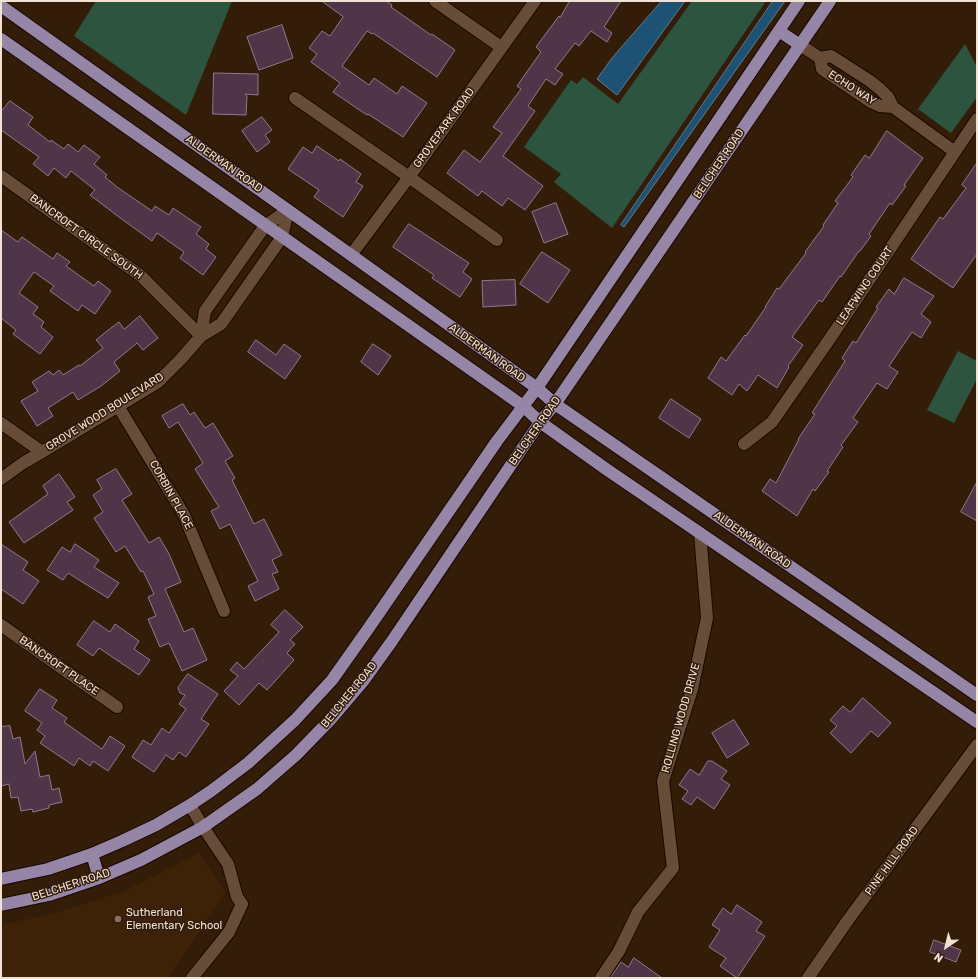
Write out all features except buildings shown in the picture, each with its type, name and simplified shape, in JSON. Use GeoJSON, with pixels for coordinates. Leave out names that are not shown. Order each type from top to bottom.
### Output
{"type":"FeatureCollection","features":[{"type":"Feature","properties":{"kind":"main road","name":"BELCHER ROAD"},"geometry":{"type":"LineString","coordinates":[[1,879],[48,869],[92,854],[156,824],[190,805],[248,764],[295,720],[332,680],[497,441],[536,388],[799,1]]}},
{"type":"Feature","properties":{"kind":"main road","name":"BELCHER ROAD"},"geometry":{"type":"LineString","coordinates":[[1,905],[49,895],[100,878],[140,860],[203,827],[257,789],[296,755],[330,720],[364,680],[392,640],[830,1]]}},
{"type":"Feature","properties":{"kind":"main road","name":"ALDERMAN ROAD"},"geometry":{"type":"LineString","coordinates":[[1,6],[351,255],[536,388],[555,404],[977,695]]}},
{"type":"Feature","properties":{"kind":"main road"},"geometry":{"type":"LineString","coordinates":[[779,31],[800,45]]}},
{"type":"Feature","properties":{"kind":"main road","name":"ALDERMAN ROAD"},"geometry":{"type":"LineString","coordinates":[[1,40],[523,406],[540,422],[977,722]]}},
{"type":"Feature","properties":{"kind":"main road"},"geometry":{"type":"LineString","coordinates":[[92,854],[100,878]]}},
{"type":"Feature","properties":{"kind":"street"},"geometry":{"type":"LineString","coordinates":[[435,1],[501,48]]}},
{"type":"Feature","properties":{"kind":"street","name":"GROVEPARK ROAD"},"geometry":{"type":"LineString","coordinates":[[351,255],[409,177],[535,1]]}},
{"type":"Feature","properties":{"kind":"street","name":"ECHO WAY"},"geometry":{"type":"LineString","coordinates":[[800,45],[820,58],[831,56],[870,81],[888,97],[893,107],[955,152]]}},
{"type":"Feature","properties":{"kind":"street","name":"ECHO WAY"},"geometry":{"type":"LineString","coordinates":[[820,58],[822,69],[872,102],[880,106],[893,107]]}},
{"type":"Feature","properties":{"kind":"street"},"geometry":{"type":"LineString","coordinates":[[861,95],[870,81]]}},
{"type":"Feature","properties":{"kind":"street"},"geometry":{"type":"LineString","coordinates":[[294,98],[497,240]]}},
{"type":"Feature","properties":{"kind":"street","name":"LEAFWING COURT"},"geometry":{"type":"LineString","coordinates":[[744,444],[772,422],[977,119]]}},
{"type":"Feature","properties":{"kind":"street","name":"BANCROFT CIRCLE SOUTH"},"geometry":{"type":"LineString","coordinates":[[1,176],[141,276],[201,336]]}},
{"type":"Feature","properties":{"kind":"street"},"geometry":{"type":"LineString","coordinates":[[201,336],[205,310],[265,226],[288,210]]}},
{"type":"Feature","properties":{"kind":"street","name":"GROVE WOOD BOULEVARD"},"geometry":{"type":"LineString","coordinates":[[1,479],[23,462],[158,382],[201,336],[221,324],[282,237],[288,210]]}},
{"type":"Feature","properties":{"kind":"street","name":"CORBIN PLACE"},"geometry":{"type":"LineString","coordinates":[[118,406],[184,515],[224,611]]}},
{"type":"Feature","properties":{"kind":"street"},"geometry":{"type":"LineString","coordinates":[[1,423],[42,452]]}},
{"type":"Feature","properties":{"kind":"street","name":"ROLLING WOOD DRIVE"},"geometry":{"type":"LineString","coordinates":[[601,978],[619,951],[638,912],[673,868],[663,781],[692,689],[708,618],[700,533]]}},
{"type":"Feature","properties":{"kind":"street","name":"BANCROFT PLACE"},"geometry":{"type":"LineString","coordinates":[[1,625],[117,707]]}},
{"type":"Feature","properties":{"kind":"street","name":"PINE HILL ROAD"},"geometry":{"type":"LineString","coordinates":[[808,978],[848,920],[977,745]]}},
{"type":"Feature","properties":{"kind":"street"},"geometry":{"type":"LineString","coordinates":[[190,805],[228,864],[237,897],[242,904],[229,932],[192,978]]}},
{"type":"Feature","properties":{"kind":"shaded area","name":"Sutherland Elementary School"},"geometry":{"type":"Polygon","coordinates":[[[199,853],[226,893],[168,978],[1,978],[1,925],[55,913],[125,891],[199,853]]]}},
{"type":"Feature","properties":{"kind":"green space"},"geometry":{"type":"Polygon","coordinates":[[[96,1],[232,1],[186,115],[74,36],[96,1]]]}},
{"type":"Feature","properties":{"kind":"green space"},"geometry":{"type":"Polygon","coordinates":[[[692,1],[766,1],[612,228],[554,182],[561,174],[524,147],[571,80],[577,84],[583,77],[618,104],[692,1]]]}},
{"type":"Feature","properties":{"kind":"green space"},"geometry":{"type":"Polygon","coordinates":[[[965,44],[977,67],[977,97],[951,133],[918,109],[965,44]]]}},
{"type":"Feature","properties":{"kind":"green space"},"geometry":{"type":"Polygon","coordinates":[[[958,351],[977,361],[977,379],[954,423],[927,410],[958,351]]]}},
{"type":"Feature","properties":{"kind":"water"},"geometry":{"type":"Polygon","coordinates":[[[662,1],[685,1],[617,95],[597,79],[612,58],[662,1]]]}},
{"type":"Feature","properties":{"kind":"water"},"geometry":{"type":"Polygon","coordinates":[[[773,1],[785,1],[624,227],[621,225],[773,1]]]}},
{"type":"Feature","properties":{"kind":"place","name":"Sutherland Elementary School"},"geometry":{"type":"Point","coordinates":[118,919]}}]}
